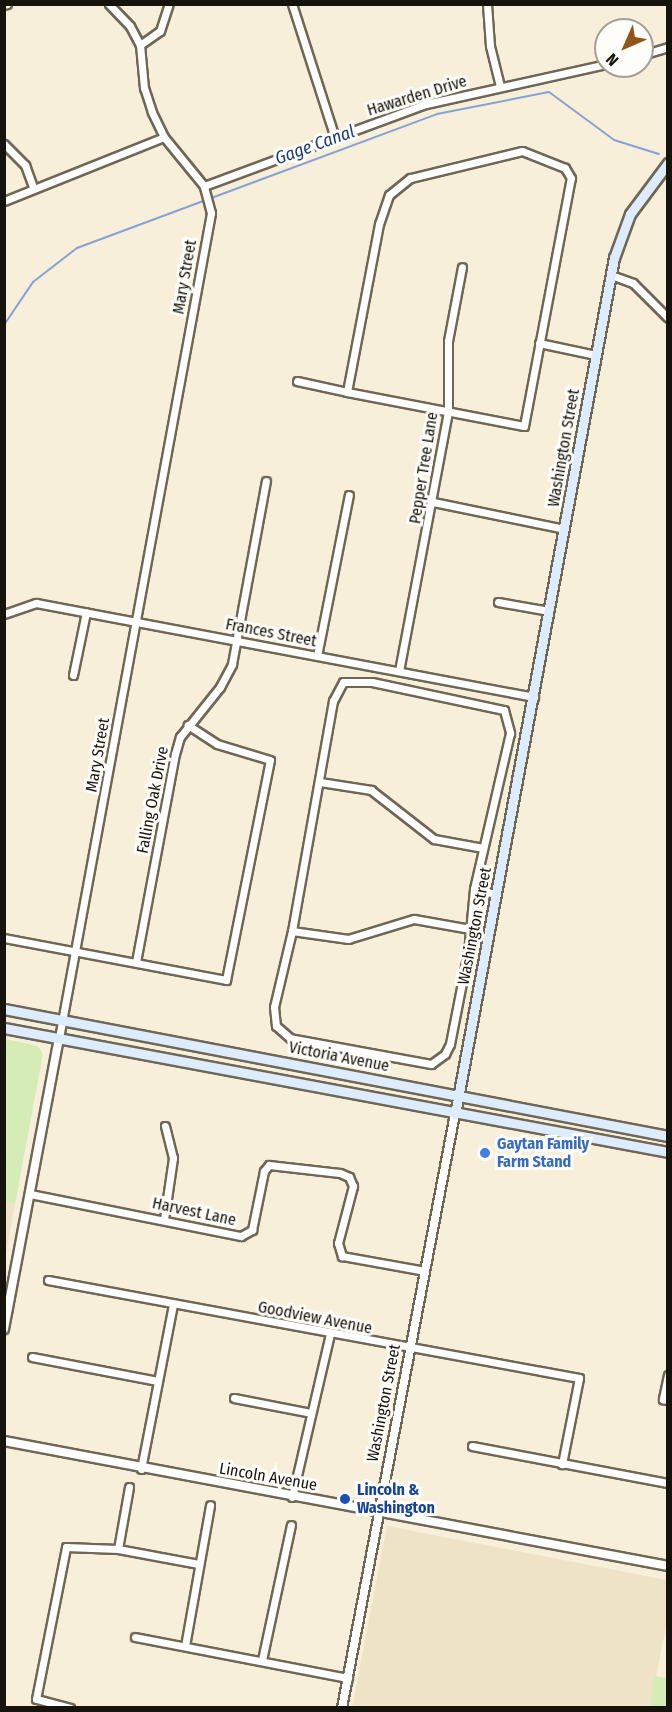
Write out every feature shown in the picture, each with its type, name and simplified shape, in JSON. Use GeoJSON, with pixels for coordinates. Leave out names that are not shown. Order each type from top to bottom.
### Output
{"type":"FeatureCollection","features":[{"type":"Feature","properties":{"kind":"main road","name":"Washington Street"},"geometry":{"type":"LineString","coordinates":[[455,1114],[611,275],[630,214],[667,165]]}},
{"type":"Feature","properties":{"kind":"main road","name":"Victoria Avenue"},"geometry":{"type":"LineString","coordinates":[[4,1009],[668,1136]]}},
{"type":"Feature","properties":{"kind":"main road","name":"Victoria Avenue"},"geometry":{"type":"LineString","coordinates":[[4,1028],[668,1152]]}},
{"type":"Feature","properties":{"kind":"street"},"geometry":{"type":"LineString","coordinates":[[109,4],[130,26],[140,45],[144,88],[164,137],[205,190]]}},
{"type":"Feature","properties":{"kind":"street"},"geometry":{"type":"LineString","coordinates":[[140,45],[160,31],[169,4]]}},
{"type":"Feature","properties":{"kind":"street"},"geometry":{"type":"LineString","coordinates":[[292,4],[335,138]]}},
{"type":"Feature","properties":{"kind":"street"},"geometry":{"type":"LineString","coordinates":[[487,4],[490,46],[500,86]]}},
{"type":"Feature","properties":{"kind":"street","name":"Hawarden Drive"},"geometry":{"type":"LineString","coordinates":[[205,190],[426,104],[594,66]]}},
{"type":"Feature","properties":{"kind":"street"},"geometry":{"type":"LineString","coordinates":[[4,201],[33,187],[164,137]]}},
{"type":"Feature","properties":{"kind":"street"},"geometry":{"type":"LineString","coordinates":[[4,144],[25,165],[33,187]]}},
{"type":"Feature","properties":{"kind":"street"},"geometry":{"type":"LineString","coordinates":[[297,381],[347,392],[524,426],[571,178],[564,168],[522,151],[410,178],[389,195],[379,224],[347,392]]}},
{"type":"Feature","properties":{"kind":"street","name":"Mary Street"},"geometry":{"type":"LineString","coordinates":[[4,1329],[77,952],[210,221],[210,204],[205,190]]}},
{"type":"Feature","properties":{"kind":"street","name":"Pepper Tree Lane"},"geometry":{"type":"LineString","coordinates":[[399,671],[433,502],[448,412],[448,341],[462,267]]}},
{"type":"Feature","properties":{"kind":"street"},"geometry":{"type":"LineString","coordinates":[[611,275],[633,283],[668,318]]}},
{"type":"Feature","properties":{"kind":"street"},"geometry":{"type":"LineString","coordinates":[[539,343],[596,355]]}},
{"type":"Feature","properties":{"kind":"street","name":"Falling Oak Drive"},"geometry":{"type":"LineString","coordinates":[[136,962],[175,754],[188,725],[228,674],[237,640],[266,481]]}},
{"type":"Feature","properties":{"kind":"street"},"geometry":{"type":"LineString","coordinates":[[317,656],[349,495]]}},
{"type":"Feature","properties":{"kind":"street"},"geometry":{"type":"LineString","coordinates":[[433,502],[564,529]]}},
{"type":"Feature","properties":{"kind":"street"},"geometry":{"type":"LineString","coordinates":[[498,602],[549,611]]}},
{"type":"Feature","properties":{"kind":"street","name":"Frances Street"},"geometry":{"type":"LineString","coordinates":[[4,614],[36,603],[534,697]]}},
{"type":"Feature","properties":{"kind":"street"},"geometry":{"type":"LineString","coordinates":[[73,675],[86,612]]}},
{"type":"Feature","properties":{"kind":"street"},"geometry":{"type":"LineString","coordinates":[[343,682],[372,682],[504,710],[510,733],[483,848],[474,889],[470,929],[450,1044],[439,1060],[422,1065],[290,1038],[276,1026],[274,1007],[292,930],[333,702],[343,682]]}},
{"type":"Feature","properties":{"kind":"street"},"geometry":{"type":"LineString","coordinates":[[4,938],[226,980],[270,760],[217,744],[188,725]]}},
{"type":"Feature","properties":{"kind":"street"},"geometry":{"type":"LineString","coordinates":[[320,782],[371,790],[434,839],[483,848]]}},
{"type":"Feature","properties":{"kind":"street"},"geometry":{"type":"LineString","coordinates":[[474,889],[496,894]]}},
{"type":"Feature","properties":{"kind":"street"},"geometry":{"type":"LineString","coordinates":[[292,930],[348,939],[414,918],[470,929]]}},
{"type":"Feature","properties":{"kind":"street","name":"Washington Street"},"geometry":{"type":"LineString","coordinates":[[342,1707],[455,1114]]}},
{"type":"Feature","properties":{"kind":"street"},"geometry":{"type":"LineString","coordinates":[[164,1219],[173,1158],[165,1126]]}},
{"type":"Feature","properties":{"kind":"street","name":"Harvest Lane"},"geometry":{"type":"LineString","coordinates":[[30,1194],[247,1235],[252,1230],[264,1171],[269,1165],[340,1173],[350,1177],[354,1186],[338,1244],[342,1256],[425,1271]]}},
{"type":"Feature","properties":{"kind":"street","name":"Goodview Avenue"},"geometry":{"type":"LineString","coordinates":[[48,1280],[409,1349],[579,1378],[562,1464]]}},
{"type":"Feature","properties":{"kind":"street"},"geometry":{"type":"LineString","coordinates":[[141,1469],[174,1305]]}},
{"type":"Feature","properties":{"kind":"street"},"geometry":{"type":"LineString","coordinates":[[292,1497],[330,1334]]}},
{"type":"Feature","properties":{"kind":"street"},"geometry":{"type":"LineString","coordinates":[[32,1357],[158,1381]]}},
{"type":"Feature","properties":{"kind":"street"},"geometry":{"type":"LineString","coordinates":[[665,1399],[668,1375]]}},
{"type":"Feature","properties":{"kind":"street"},"geometry":{"type":"LineString","coordinates":[[234,1398],[311,1413]]}},
{"type":"Feature","properties":{"kind":"street","name":"Lincoln Avenue"},"geometry":{"type":"LineString","coordinates":[[4,1442],[668,1566]]}},
{"type":"Feature","properties":{"kind":"street"},"geometry":{"type":"LineString","coordinates":[[472,1446],[668,1483]]}},
{"type":"Feature","properties":{"kind":"street"},"geometry":{"type":"LineString","coordinates":[[118,1549],[129,1487]]}},
{"type":"Feature","properties":{"kind":"street"},"geometry":{"type":"LineString","coordinates":[[185,1646],[210,1505]]}},
{"type":"Feature","properties":{"kind":"street"},"geometry":{"type":"LineString","coordinates":[[262,1660],[291,1525]]}},
{"type":"Feature","properties":{"kind":"street"},"geometry":{"type":"LineString","coordinates":[[70,1707],[36,1699],[66,1547],[118,1549],[199,1564]]}},
{"type":"Feature","properties":{"kind":"street"},"geometry":{"type":"LineString","coordinates":[[135,1637],[348,1678]]}},
{"type":"Feature","properties":{"kind":"shaded area"},"geometry":{"type":"Polygon","coordinates":[[[5,1202],[15,1204],[5,1260],[5,1202]]]}},
{"type":"Feature","properties":{"kind":"shaded area"},"geometry":{"type":"Polygon","coordinates":[[[387,1526],[667,1580],[667,1622],[650,1707],[352,1708],[387,1526]]]}},
{"type":"Feature","properties":{"kind":"green space"},"geometry":{"type":"Polygon","coordinates":[[[5,1039],[38,1046],[43,1054],[15,1204],[5,1202],[5,1039]]]}},
{"type":"Feature","properties":{"kind":"green space"},"geometry":{"type":"Polygon","coordinates":[[[655,1676],[667,1678],[667,1707],[650,1707],[655,1676]]]}},
{"type":"Feature","properties":{"kind":"waterway","name":"Gage Canal"},"geometry":{"type":"LineString","coordinates":[[4,325],[33,282],[77,248],[437,114],[549,92],[614,140],[659,154]]}},
{"type":"Feature","properties":{"kind":"place","name":"Gaytan Family Farm Stand"},"geometry":{"type":"Point","coordinates":[485,1153]}},
{"type":"Feature","properties":{"kind":"place","name":"Lincoln & Washington"},"geometry":{"type":"Point","coordinates":[345,1499]}}]}
